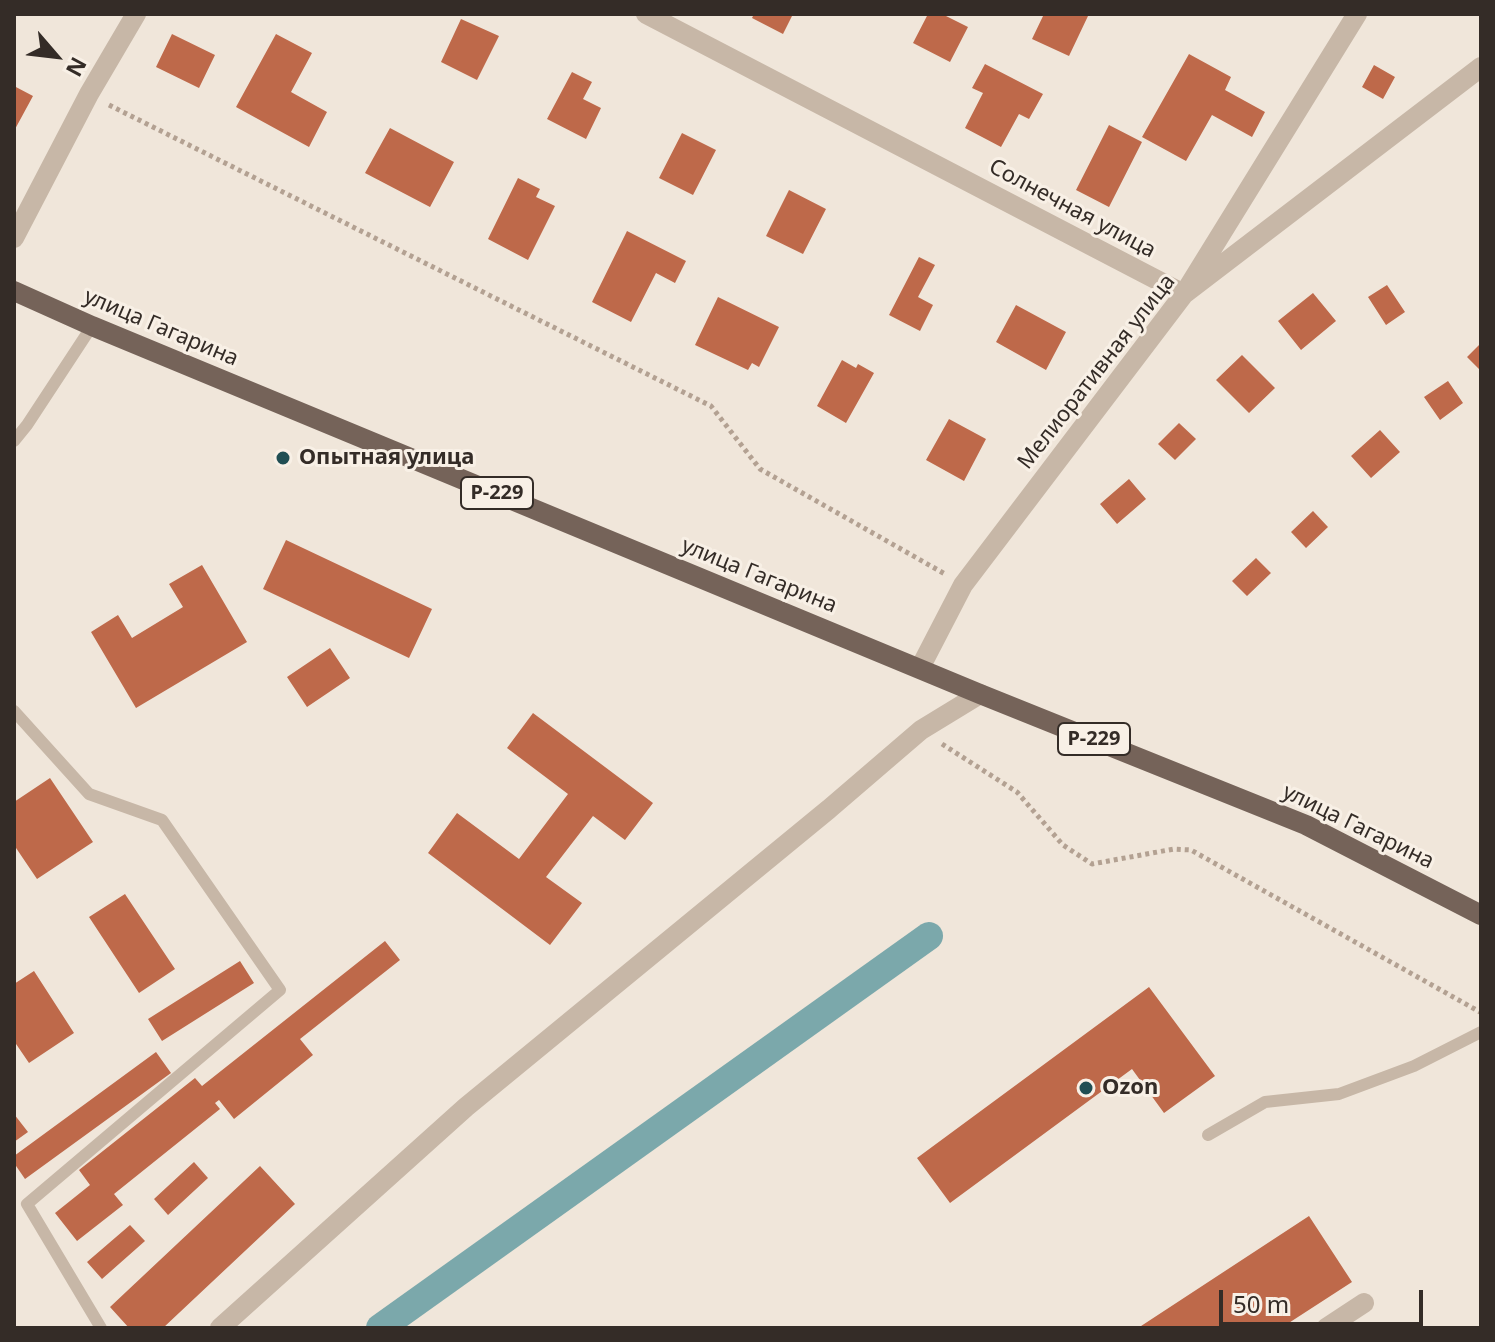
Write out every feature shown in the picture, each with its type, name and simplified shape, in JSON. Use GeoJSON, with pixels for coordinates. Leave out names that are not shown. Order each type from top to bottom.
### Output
{"type":"FeatureCollection","features":[{"type":"Feature","properties":{"kind":"main road","name":"улица Гагарина"},"geometry":{"type":"LineString","coordinates":[[14,291],[980,694],[1306,825],[1481,915]]}},
{"type":"Feature","properties":{"kind":"street"},"geometry":{"type":"LineString","coordinates":[[14,238],[89,94],[136,14]]}},
{"type":"Feature","properties":{"kind":"street","name":"Солнечная улица"},"geometry":{"type":"LineString","coordinates":[[646,14],[1184,294]]}},
{"type":"Feature","properties":{"kind":"street"},"geometry":{"type":"LineString","coordinates":[[1184,294],[1349,17]]}},
{"type":"Feature","properties":{"kind":"street","name":"Мелиоративная улица"},"geometry":{"type":"LineString","coordinates":[[920,668],[963,585],[1184,294],[1481,67]]}},
{"type":"Feature","properties":{"kind":"street"},"geometry":{"type":"LineString","coordinates":[[220,1328],[466,1107],[921,730],[980,694]]}},
{"type":"Feature","properties":{"kind":"street"},"geometry":{"type":"LineString","coordinates":[[1326,1328],[1364,1303]]}},
{"type":"Feature","properties":{"kind":"lane"},"geometry":{"type":"LineString","coordinates":[[14,441],[92,326]]}},
{"type":"Feature","properties":{"kind":"lane"},"geometry":{"type":"LineString","coordinates":[[14,711],[89,794],[162,820],[280,990],[27,1204],[101,1328]]}},
{"type":"Feature","properties":{"kind":"lane"},"geometry":{"type":"LineString","coordinates":[[1208,1135],[1265,1102],[1339,1094],[1414,1066],[1481,1032]]}},
{"type":"Feature","properties":{"kind":"path"},"geometry":{"type":"LineString","coordinates":[[89,94],[711,406],[760,469],[963,585]]}},
{"type":"Feature","properties":{"kind":"path"},"geometry":{"type":"LineString","coordinates":[[921,730],[1017,792],[1063,845],[1092,864],[1174,849],[1191,850],[1481,1012]]}},
{"type":"Feature","properties":{"kind":"building"},"geometry":{"type":"Polygon","coordinates":[[[754,14],[793,14],[783,34],[752,18],[754,14]]]}},
{"type":"Feature","properties":{"kind":"building"},"geometry":{"type":"Polygon","coordinates":[[[928,14],[942,14],[968,27],[950,62],[913,43],[928,14]]]}},
{"type":"Feature","properties":{"kind":"building"},"geometry":{"type":"Polygon","coordinates":[[[1044,14],[1088,16],[1069,56],[1032,39],[1044,14]]]}},
{"type":"Feature","properties":{"kind":"building"},"geometry":{"type":"Polygon","coordinates":[[[461,19],[499,36],[477,80],[441,62],[461,19]]]}},
{"type":"Feature","properties":{"kind":"building"},"geometry":{"type":"Polygon","coordinates":[[[172,34],[215,55],[199,88],[156,67],[172,34]]]}},
{"type":"Feature","properties":{"kind":"building"},"geometry":{"type":"Polygon","coordinates":[[[276,34],[312,53],[291,92],[327,112],[309,147],[236,107],[276,34]]]}},
{"type":"Feature","properties":{"kind":"building"},"geometry":{"type":"Polygon","coordinates":[[[1189,54],[1231,77],[1225,90],[1265,112],[1252,137],[1212,115],[1186,161],[1142,137],[1189,54]]]}},
{"type":"Feature","properties":{"kind":"building"},"geometry":{"type":"Polygon","coordinates":[[[985,64],[1043,94],[1029,119],[1019,114],[1001,147],[965,128],[983,93],[972,88],[985,64]]]}},
{"type":"Feature","properties":{"kind":"building"},"geometry":{"type":"Polygon","coordinates":[[[1374,65],[1395,77],[1383,99],[1362,87],[1374,65]]]}},
{"type":"Feature","properties":{"kind":"building"},"geometry":{"type":"Polygon","coordinates":[[[572,72],[592,82],[583,99],[601,108],[586,139],[547,119],[572,72]]]}},
{"type":"Feature","properties":{"kind":"building"},"geometry":{"type":"Polygon","coordinates":[[[14,86],[33,96],[14,131],[14,86]]]}},
{"type":"Feature","properties":{"kind":"building"},"geometry":{"type":"Polygon","coordinates":[[[1109,125],[1142,142],[1109,207],[1076,190],[1109,125]]]}},
{"type":"Feature","properties":{"kind":"building"},"geometry":{"type":"Polygon","coordinates":[[[390,128],[454,162],[430,207],[365,173],[390,128]]]}},
{"type":"Feature","properties":{"kind":"building"},"geometry":{"type":"Polygon","coordinates":[[[682,133],[716,150],[693,195],[659,178],[682,133]]]}},
{"type":"Feature","properties":{"kind":"building"},"geometry":{"type":"Polygon","coordinates":[[[518,178],[540,189],[536,197],[555,206],[528,260],[488,239],[518,178]]]}},
{"type":"Feature","properties":{"kind":"building"},"geometry":{"type":"Polygon","coordinates":[[[789,190],[826,209],[803,254],[766,236],[789,190]]]}},
{"type":"Feature","properties":{"kind":"building"},"geometry":{"type":"Polygon","coordinates":[[[627,231],[686,261],[675,283],[656,273],[631,322],[592,302],[627,231]]]}},
{"type":"Feature","properties":{"kind":"building"},"geometry":{"type":"Polygon","coordinates":[[[919,257],[935,265],[918,297],[933,305],[920,331],[889,315],[919,257]]]}},
{"type":"Feature","properties":{"kind":"building"},"geometry":{"type":"Polygon","coordinates":[[[1387,285],[1405,312],[1386,325],[1368,297],[1387,285]]]}},
{"type":"Feature","properties":{"kind":"building"},"geometry":{"type":"Polygon","coordinates":[[[1313,293],[1336,321],[1301,350],[1278,321],[1313,293]]]}},
{"type":"Feature","properties":{"kind":"building"},"geometry":{"type":"Polygon","coordinates":[[[718,297],[779,327],[759,367],[752,363],[748,370],[695,345],[718,297]]]}},
{"type":"Feature","properties":{"kind":"building"},"geometry":{"type":"Polygon","coordinates":[[[1016,305],[1066,332],[1046,370],[996,342],[1016,305]]]}},
{"type":"Feature","properties":{"kind":"building"},"geometry":{"type":"Polygon","coordinates":[[[1481,343],[1481,371],[1467,357],[1481,343]]]}},
{"type":"Feature","properties":{"kind":"building"},"geometry":{"type":"Polygon","coordinates":[[[1242,355],[1275,388],[1249,413],[1216,380],[1242,355]]]}},
{"type":"Feature","properties":{"kind":"building"},"geometry":{"type":"Polygon","coordinates":[[[842,360],[874,373],[846,423],[817,406],[842,360]]]}},
{"type":"Feature","properties":{"kind":"building"},"geometry":{"type":"Polygon","coordinates":[[[1448,381],[1463,403],[1440,420],[1424,397],[1448,381]]]}},
{"type":"Feature","properties":{"kind":"building"},"geometry":{"type":"Polygon","coordinates":[[[949,419],[986,439],[964,481],[926,460],[949,419]]]}},
{"type":"Feature","properties":{"kind":"building"},"geometry":{"type":"Polygon","coordinates":[[[1179,423],[1196,439],[1175,460],[1158,444],[1179,423]]]}},
{"type":"Feature","properties":{"kind":"building"},"geometry":{"type":"Polygon","coordinates":[[[1380,430],[1400,452],[1371,478],[1351,456],[1380,430]]]}},
{"type":"Feature","properties":{"kind":"building"},"geometry":{"type":"Polygon","coordinates":[[[1129,479],[1146,499],[1117,524],[1100,504],[1129,479]]]}},
{"type":"Feature","properties":{"kind":"building"},"geometry":{"type":"Polygon","coordinates":[[[1313,511],[1328,527],[1306,548],[1291,532],[1313,511]]]}},
{"type":"Feature","properties":{"kind":"building"},"geometry":{"type":"Polygon","coordinates":[[[286,540],[432,609],[409,658],[263,589],[286,540]]]}},
{"type":"Feature","properties":{"kind":"building"},"geometry":{"type":"Polygon","coordinates":[[[1256,558],[1271,573],[1247,596],[1232,581],[1256,558]]]}},
{"type":"Feature","properties":{"kind":"building"},"geometry":{"type":"Polygon","coordinates":[[[202,565],[247,642],[136,708],[91,632],[118,615],[132,638],[183,607],[169,584],[202,565]]]}},
{"type":"Feature","properties":{"kind":"building"},"geometry":{"type":"Polygon","coordinates":[[[330,648],[350,678],[307,707],[287,677],[330,648]]]}},
{"type":"Feature","properties":{"kind":"building"},"geometry":{"type":"Polygon","coordinates":[[[533,713],[653,803],[625,840],[593,816],[546,877],[582,903],[550,945],[428,853],[457,813],[519,859],[568,794],[507,748],[533,713]]]}},
{"type":"Feature","properties":{"kind":"building"},"geometry":{"type":"Polygon","coordinates":[[[50,778],[93,842],[37,879],[14,845],[14,802],[50,778]]]}},
{"type":"Feature","properties":{"kind":"building"},"geometry":{"type":"Polygon","coordinates":[[[125,894],[175,969],[139,993],[89,917],[125,894]]]}},
{"type":"Feature","properties":{"kind":"building"},"geometry":{"type":"Polygon","coordinates":[[[385,941],[400,960],[300,1039],[313,1055],[234,1119],[219,1100],[215,1103],[220,1109],[114,1194],[123,1205],[77,1241],[55,1213],[90,1185],[79,1170],[195,1078],[202,1086],[385,941]]]}},
{"type":"Feature","properties":{"kind":"building"},"geometry":{"type":"Polygon","coordinates":[[[240,961],[254,983],[162,1041],[148,1019],[240,961]]]}},
{"type":"Feature","properties":{"kind":"building"},"geometry":{"type":"Polygon","coordinates":[[[34,971],[74,1033],[29,1063],[14,1041],[14,984],[34,971]]]}},
{"type":"Feature","properties":{"kind":"building"},"geometry":{"type":"Polygon","coordinates":[[[1149,987],[1215,1076],[1164,1113],[1132,1069],[950,1203],[917,1158],[1149,987]]]}},
{"type":"Feature","properties":{"kind":"building"},"geometry":{"type":"Polygon","coordinates":[[[156,1052],[171,1073],[25,1179],[14,1163],[14,1156],[156,1052]]]}},
{"type":"Feature","properties":{"kind":"building"},"geometry":{"type":"Polygon","coordinates":[[[14,1114],[28,1132],[14,1142],[14,1114]]]}},
{"type":"Feature","properties":{"kind":"building"},"geometry":{"type":"Polygon","coordinates":[[[194,1162],[208,1178],[168,1215],[154,1199],[194,1162]]]}},
{"type":"Feature","properties":{"kind":"building"},"geometry":{"type":"Polygon","coordinates":[[[260,1166],[295,1204],[163,1328],[129,1328],[110,1307],[260,1166]]]}},
{"type":"Feature","properties":{"kind":"building"},"geometry":{"type":"Polygon","coordinates":[[[1309,1216],[1352,1282],[1281,1328],[1138,1328],[1309,1216]]]}},
{"type":"Feature","properties":{"kind":"building"},"geometry":{"type":"Polygon","coordinates":[[[130,1225],[145,1241],[102,1279],[87,1262],[130,1225]]]}},
{"type":"Feature","properties":{"kind":"waterway"},"geometry":{"type":"LineString","coordinates":[[380,1328],[929,936]]}},
{"type":"Feature","properties":{"kind":"place","name":"Опытная улица"},"geometry":{"type":"Point","coordinates":[283,458]}},
{"type":"Feature","properties":{"kind":"place","name":"Ozon"},"geometry":{"type":"Point","coordinates":[1086,1088]}}]}
